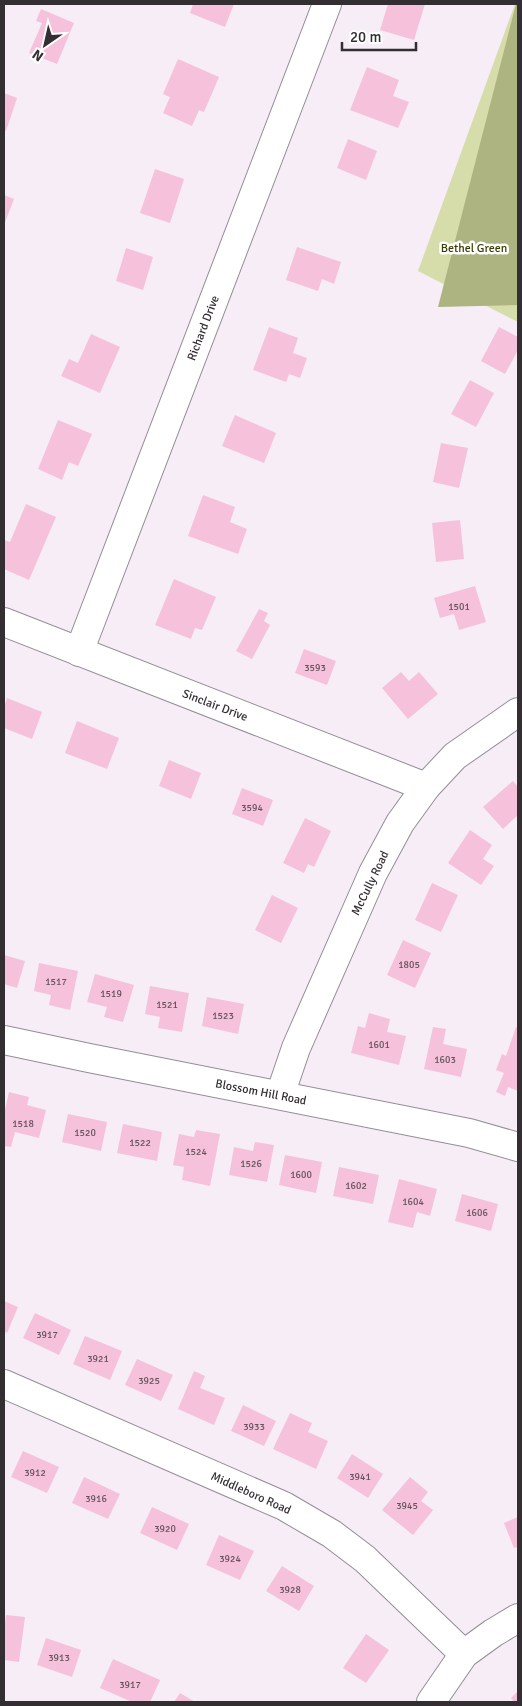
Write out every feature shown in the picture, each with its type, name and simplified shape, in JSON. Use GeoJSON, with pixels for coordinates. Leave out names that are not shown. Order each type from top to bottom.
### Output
{"type":"FeatureCollection","features":[{"type":"Feature","properties":{"kind":"street","name":"Richard Drive"},"geometry":{"type":"LineString","coordinates":[[79,652],[327,4]]}},
{"type":"Feature","properties":{"kind":"street","name":"Sinclair Drive"},"geometry":{"type":"LineString","coordinates":[[4,622],[426,787]]}},
{"type":"Feature","properties":{"kind":"street","name":"McCully Road"},"geometry":{"type":"LineString","coordinates":[[280,1095],[296,1048],[373,872],[400,823],[426,787],[455,756],[518,712]]}},
{"type":"Feature","properties":{"kind":"street","name":"Blossom Hill Road"},"geometry":{"type":"LineString","coordinates":[[4,1040],[469,1133],[518,1147]]}},
{"type":"Feature","properties":{"kind":"street","name":"Middleboro Road"},"geometry":{"type":"LineString","coordinates":[[4,1384],[284,1506],[332,1534],[365,1559],[464,1654]]}},
{"type":"Feature","properties":{"kind":"street"},"geometry":{"type":"LineString","coordinates":[[431,1702],[464,1654],[518,1618]]}},
{"type":"Feature","properties":{"kind":"green space","name":"Bethel Green"},"geometry":{"type":"Polygon","coordinates":[[[515,4],[518,4],[518,322],[418,271],[515,4]]]}},
{"type":"Feature","properties":{"kind":"green space","name":"Bethel Green"},"geometry":{"type":"Polygon","coordinates":[[[516,4],[518,4],[518,305],[438,307],[516,4]]]}},
{"type":"Feature","properties":{"kind":"building"},"geometry":{"type":"Polygon","coordinates":[[[193,4],[234,4],[225,27],[190,13],[193,4]]]}},
{"type":"Feature","properties":{"kind":"building"},"geometry":{"type":"Polygon","coordinates":[[[388,4],[425,4],[414,40],[380,30],[388,4]]]}},
{"type":"Feature","properties":{"kind":"building"},"geometry":{"type":"Polygon","coordinates":[[[41,9],[74,23],[57,64],[29,53],[42,23],[36,21],[41,9]]]}},
{"type":"Feature","properties":{"kind":"building"},"geometry":{"type":"Polygon","coordinates":[[[178,59],[219,77],[204,112],[199,110],[192,126],[163,113],[170,97],[163,94],[178,59]]]}},
{"type":"Feature","properties":{"kind":"building"},"geometry":{"type":"Polygon","coordinates":[[[367,67],[399,80],[393,96],[409,102],[398,128],[350,110],[367,67]]]}},
{"type":"Feature","properties":{"kind":"building"},"geometry":{"type":"Polygon","coordinates":[[[4,93],[17,98],[6,131],[4,130],[4,93]]]}},
{"type":"Feature","properties":{"kind":"building"},"geometry":{"type":"Polygon","coordinates":[[[348,139],[377,151],[366,180],[337,168],[348,139]]]}},
{"type":"Feature","properties":{"kind":"building"},"geometry":{"type":"Polygon","coordinates":[[[155,169],[184,179],[170,223],[140,213],[155,169]]]}},
{"type":"Feature","properties":{"kind":"building"},"geometry":{"type":"Polygon","coordinates":[[[4,195],[14,199],[4,225],[4,195]]]}},
{"type":"Feature","properties":{"kind":"building"},"geometry":{"type":"Polygon","coordinates":[[[297,247],[341,262],[334,284],[322,279],[318,291],[286,280],[297,247]]]}},
{"type":"Feature","properties":{"kind":"building"},"geometry":{"type":"Polygon","coordinates":[[[126,248],[153,257],[143,290],[116,281],[126,248]]]}},
{"type":"Feature","properties":{"kind":"building"},"geometry":{"type":"Polygon","coordinates":[[[269,327],[298,338],[293,353],[307,358],[300,378],[289,374],[286,382],[253,370],[269,327]]]}},
{"type":"Feature","properties":{"kind":"building"},"geometry":{"type":"Polygon","coordinates":[[[499,327],[518,337],[518,350],[505,374],[481,361],[499,327]]]}},
{"type":"Feature","properties":{"kind":"building"},"geometry":{"type":"Polygon","coordinates":[[[91,334],[120,347],[100,393],[61,376],[69,359],[78,363],[91,334]]]}},
{"type":"Feature","properties":{"kind":"building"},"geometry":{"type":"Polygon","coordinates":[[[470,380],[494,393],[476,427],[451,414],[470,380]]]}},
{"type":"Feature","properties":{"kind":"building"},"geometry":{"type":"Polygon","coordinates":[[[235,415],[276,433],[264,463],[222,446],[235,415]]]}},
{"type":"Feature","properties":{"kind":"building"},"geometry":{"type":"Polygon","coordinates":[[[58,420],[92,434],[78,466],[69,462],[62,480],[38,469],[58,420]]]}},
{"type":"Feature","properties":{"kind":"building"},"geometry":{"type":"Polygon","coordinates":[[[441,443],[468,448],[459,488],[433,482],[441,443]]]}},
{"type":"Feature","properties":{"kind":"building"},"geometry":{"type":"Polygon","coordinates":[[[203,495],[235,507],[230,522],[247,529],[238,554],[188,536],[203,495]]]}},
{"type":"Feature","properties":{"kind":"building"},"geometry":{"type":"Polygon","coordinates":[[[26,504],[56,517],[29,580],[4,569],[4,540],[10,542],[26,504]]]}},
{"type":"Feature","properties":{"kind":"building"},"geometry":{"type":"Polygon","coordinates":[[[460,520],[464,559],[436,562],[432,523],[460,520]]]}},
{"type":"Feature","properties":{"kind":"building"},"geometry":{"type":"Polygon","coordinates":[[[174,579],[216,597],[202,630],[195,628],[191,639],[155,625],[174,579]]]}},
{"type":"Feature","properties":{"kind":"building"},"geometry":{"type":"Polygon","coordinates":[[[475,586],[486,622],[459,630],[454,614],[440,618],[434,598],[475,586]]]}},
{"type":"Feature","properties":{"kind":"building"},"geometry":{"type":"Polygon","coordinates":[[[259,609],[268,613],[264,621],[270,625],[252,659],[236,651],[259,609]]]}},
{"type":"Feature","properties":{"kind":"building"},"geometry":{"type":"Polygon","coordinates":[[[304,649],[336,661],[327,685],[295,673],[304,649]]]}},
{"type":"Feature","properties":{"kind":"building"},"geometry":{"type":"Polygon","coordinates":[[[401,672],[409,681],[419,672],[438,694],[408,719],[382,688],[401,672]]]}},
{"type":"Feature","properties":{"kind":"building"},"geometry":{"type":"Polygon","coordinates":[[[7,698],[42,712],[32,739],[4,728],[4,707],[7,698]]]}},
{"type":"Feature","properties":{"kind":"building"},"geometry":{"type":"Polygon","coordinates":[[[77,721],[119,738],[107,769],[65,753],[77,721]]]}},
{"type":"Feature","properties":{"kind":"building"},"geometry":{"type":"Polygon","coordinates":[[[169,760],[201,773],[191,799],[159,786],[169,760]]]}},
{"type":"Feature","properties":{"kind":"building"},"geometry":{"type":"Polygon","coordinates":[[[513,781],[518,787],[518,815],[503,829],[483,807],[513,781]]]}},
{"type":"Feature","properties":{"kind":"building"},"geometry":{"type":"Polygon","coordinates":[[[242,788],[273,800],[263,826],[232,814],[242,788]]]}},
{"type":"Feature","properties":{"kind":"building"},"geometry":{"type":"Polygon","coordinates":[[[305,818],[331,831],[314,867],[308,864],[304,873],[283,863],[305,818]]]}},
{"type":"Feature","properties":{"kind":"building"},"geometry":{"type":"Polygon","coordinates":[[[470,830],[492,845],[483,859],[494,866],[481,885],[448,863],[470,830]]]}},
{"type":"Feature","properties":{"kind":"building"},"geometry":{"type":"Polygon","coordinates":[[[432,883],[458,895],[441,932],[415,920],[432,883]]]}},
{"type":"Feature","properties":{"kind":"building"},"geometry":{"type":"Polygon","coordinates":[[[272,895],[298,908],[281,943],[255,930],[272,895]]]}},
{"type":"Feature","properties":{"kind":"building"},"geometry":{"type":"Polygon","coordinates":[[[403,940],[431,953],[415,988],[387,975],[403,940]]]}},
{"type":"Feature","properties":{"kind":"building"},"geometry":{"type":"Polygon","coordinates":[[[4,955],[25,961],[17,988],[4,984],[4,955]]]}},
{"type":"Feature","properties":{"kind":"building"},"geometry":{"type":"Polygon","coordinates":[[[39,963],[78,971],[70,1010],[49,1005],[51,995],[34,991],[39,963]]]}},
{"type":"Feature","properties":{"kind":"building"},"geometry":{"type":"Polygon","coordinates":[[[95,974],[134,985],[123,1022],[104,1017],[107,1007],[87,1002],[95,974]]]}},
{"type":"Feature","properties":{"kind":"building"},"geometry":{"type":"Polygon","coordinates":[[[150,986],[189,993],[182,1032],[158,1028],[160,1017],[145,1014],[150,986]]]}},
{"type":"Feature","properties":{"kind":"building"},"geometry":{"type":"Polygon","coordinates":[[[207,997],[244,1004],[238,1034],[202,1026],[207,997]]]}},
{"type":"Feature","properties":{"kind":"building"},"geometry":{"type":"Polygon","coordinates":[[[369,1013],[390,1019],[387,1032],[406,1036],[399,1065],[351,1053],[358,1026],[365,1028],[369,1013]]]}},
{"type":"Feature","properties":{"kind":"building"},"geometry":{"type":"Polygon","coordinates":[[[433,1027],[446,1029],[443,1044],[467,1049],[461,1077],[424,1069],[433,1027]]]}},
{"type":"Feature","properties":{"kind":"building"},"geometry":{"type":"Polygon","coordinates":[[[516,1027],[518,1028],[518,1091],[508,1087],[505,1096],[496,1092],[504,1073],[496,1070],[502,1054],[506,1056],[516,1027]]]}},
{"type":"Feature","properties":{"kind":"building"},"geometry":{"type":"Polygon","coordinates":[[[9,1092],[29,1097],[27,1105],[46,1110],[39,1138],[15,1132],[11,1147],[4,1146],[4,1114],[9,1092]]]}},
{"type":"Feature","properties":{"kind":"building"},"geometry":{"type":"Polygon","coordinates":[[[68,1114],[107,1122],[101,1151],[62,1142],[68,1114]]]}},
{"type":"Feature","properties":{"kind":"building"},"geometry":{"type":"Polygon","coordinates":[[[123,1124],[162,1132],[157,1161],[117,1153],[123,1124]]]}},
{"type":"Feature","properties":{"kind":"building"},"geometry":{"type":"Polygon","coordinates":[[[196,1130],[220,1134],[210,1186],[182,1180],[184,1167],[173,1165],[179,1134],[194,1137],[196,1130]]]}},
{"type":"Feature","properties":{"kind":"building"},"geometry":{"type":"Polygon","coordinates":[[[255,1142],[274,1145],[267,1182],[229,1175],[234,1147],[253,1151],[255,1142]]]}},
{"type":"Feature","properties":{"kind":"building"},"geometry":{"type":"Polygon","coordinates":[[[285,1155],[322,1162],[316,1193],[279,1185],[285,1155]]]}},
{"type":"Feature","properties":{"kind":"building"},"geometry":{"type":"Polygon","coordinates":[[[339,1167],[379,1175],[373,1204],[333,1196],[339,1167]]]}},
{"type":"Feature","properties":{"kind":"building"},"geometry":{"type":"Polygon","coordinates":[[[399,1179],[437,1189],[430,1216],[417,1212],[413,1228],[388,1222],[399,1179]]]}},
{"type":"Feature","properties":{"kind":"building"},"geometry":{"type":"Polygon","coordinates":[[[462,1194],[498,1204],[491,1231],[455,1221],[462,1194]]]}},
{"type":"Feature","properties":{"kind":"building"},"geometry":{"type":"Polygon","coordinates":[[[4,1301],[18,1307],[7,1333],[4,1331],[4,1301]]]}},
{"type":"Feature","properties":{"kind":"building"},"geometry":{"type":"Polygon","coordinates":[[[35,1313],[71,1330],[59,1355],[23,1338],[35,1313]]]}},
{"type":"Feature","properties":{"kind":"building"},"geometry":{"type":"Polygon","coordinates":[[[85,1336],[122,1351],[110,1380],[73,1364],[85,1336]]]}},
{"type":"Feature","properties":{"kind":"building"},"geometry":{"type":"Polygon","coordinates":[[[137,1359],[173,1375],[161,1401],[125,1385],[137,1359]]]}},
{"type":"Feature","properties":{"kind":"building"},"geometry":{"type":"Polygon","coordinates":[[[194,1371],[205,1376],[200,1388],[225,1398],[214,1425],[178,1409],[194,1371]]]}},
{"type":"Feature","properties":{"kind":"building"},"geometry":{"type":"Polygon","coordinates":[[[243,1405],[276,1421],[264,1446],[231,1431],[243,1405]]]}},
{"type":"Feature","properties":{"kind":"building"},"geometry":{"type":"Polygon","coordinates":[[[290,1413],[312,1423],[308,1432],[328,1441],[316,1469],[273,1449],[290,1413]]]}},
{"type":"Feature","properties":{"kind":"building"},"geometry":{"type":"Polygon","coordinates":[[[23,1451],[59,1467],[47,1493],[11,1477],[23,1451]]]}},
{"type":"Feature","properties":{"kind":"building"},"geometry":{"type":"Polygon","coordinates":[[[352,1454],[383,1474],[368,1498],[337,1478],[352,1454]]]}},
{"type":"Feature","properties":{"kind":"building"},"geometry":{"type":"Polygon","coordinates":[[[84,1477],[120,1494],[108,1519],[72,1503],[84,1477]]]}},
{"type":"Feature","properties":{"kind":"building"},"geometry":{"type":"Polygon","coordinates":[[[410,1477],[428,1492],[421,1501],[433,1510],[413,1535],[382,1510],[410,1477]]]}},
{"type":"Feature","properties":{"kind":"building"},"geometry":{"type":"Polygon","coordinates":[[[152,1507],[189,1524],[177,1550],[140,1533],[152,1507]]]}},
{"type":"Feature","properties":{"kind":"building"},"geometry":{"type":"Polygon","coordinates":[[[518,1517],[518,1547],[514,1548],[504,1523],[518,1517]]]}},
{"type":"Feature","properties":{"kind":"building"},"geometry":{"type":"Polygon","coordinates":[[[219,1535],[254,1551],[240,1580],[206,1565],[219,1535]]]}},
{"type":"Feature","properties":{"kind":"building"},"geometry":{"type":"Polygon","coordinates":[[[282,1566],[314,1586],[299,1611],[266,1591],[282,1566]]]}},
{"type":"Feature","properties":{"kind":"building"},"geometry":{"type":"Polygon","coordinates":[[[6,1615],[25,1617],[19,1662],[4,1660],[6,1615]]]}},
{"type":"Feature","properties":{"kind":"building"},"geometry":{"type":"Polygon","coordinates":[[[366,1634],[389,1650],[366,1683],[343,1668],[366,1634]]]}},
{"type":"Feature","properties":{"kind":"building"},"geometry":{"type":"Polygon","coordinates":[[[46,1638],[81,1650],[72,1677],[37,1665],[46,1638]]]}},
{"type":"Feature","properties":{"kind":"building"},"geometry":{"type":"Polygon","coordinates":[[[113,1659],[160,1680],[150,1702],[132,1702],[100,1688],[113,1659]]]}},
{"type":"Feature","properties":{"kind":"building"},"geometry":{"type":"Polygon","coordinates":[[[518,1691],[518,1702],[514,1702],[511,1698],[518,1691]]]}},
{"type":"Feature","properties":{"kind":"building"},"geometry":{"type":"Polygon","coordinates":[[[180,1693],[195,1702],[174,1702],[180,1693]]]}}]}
